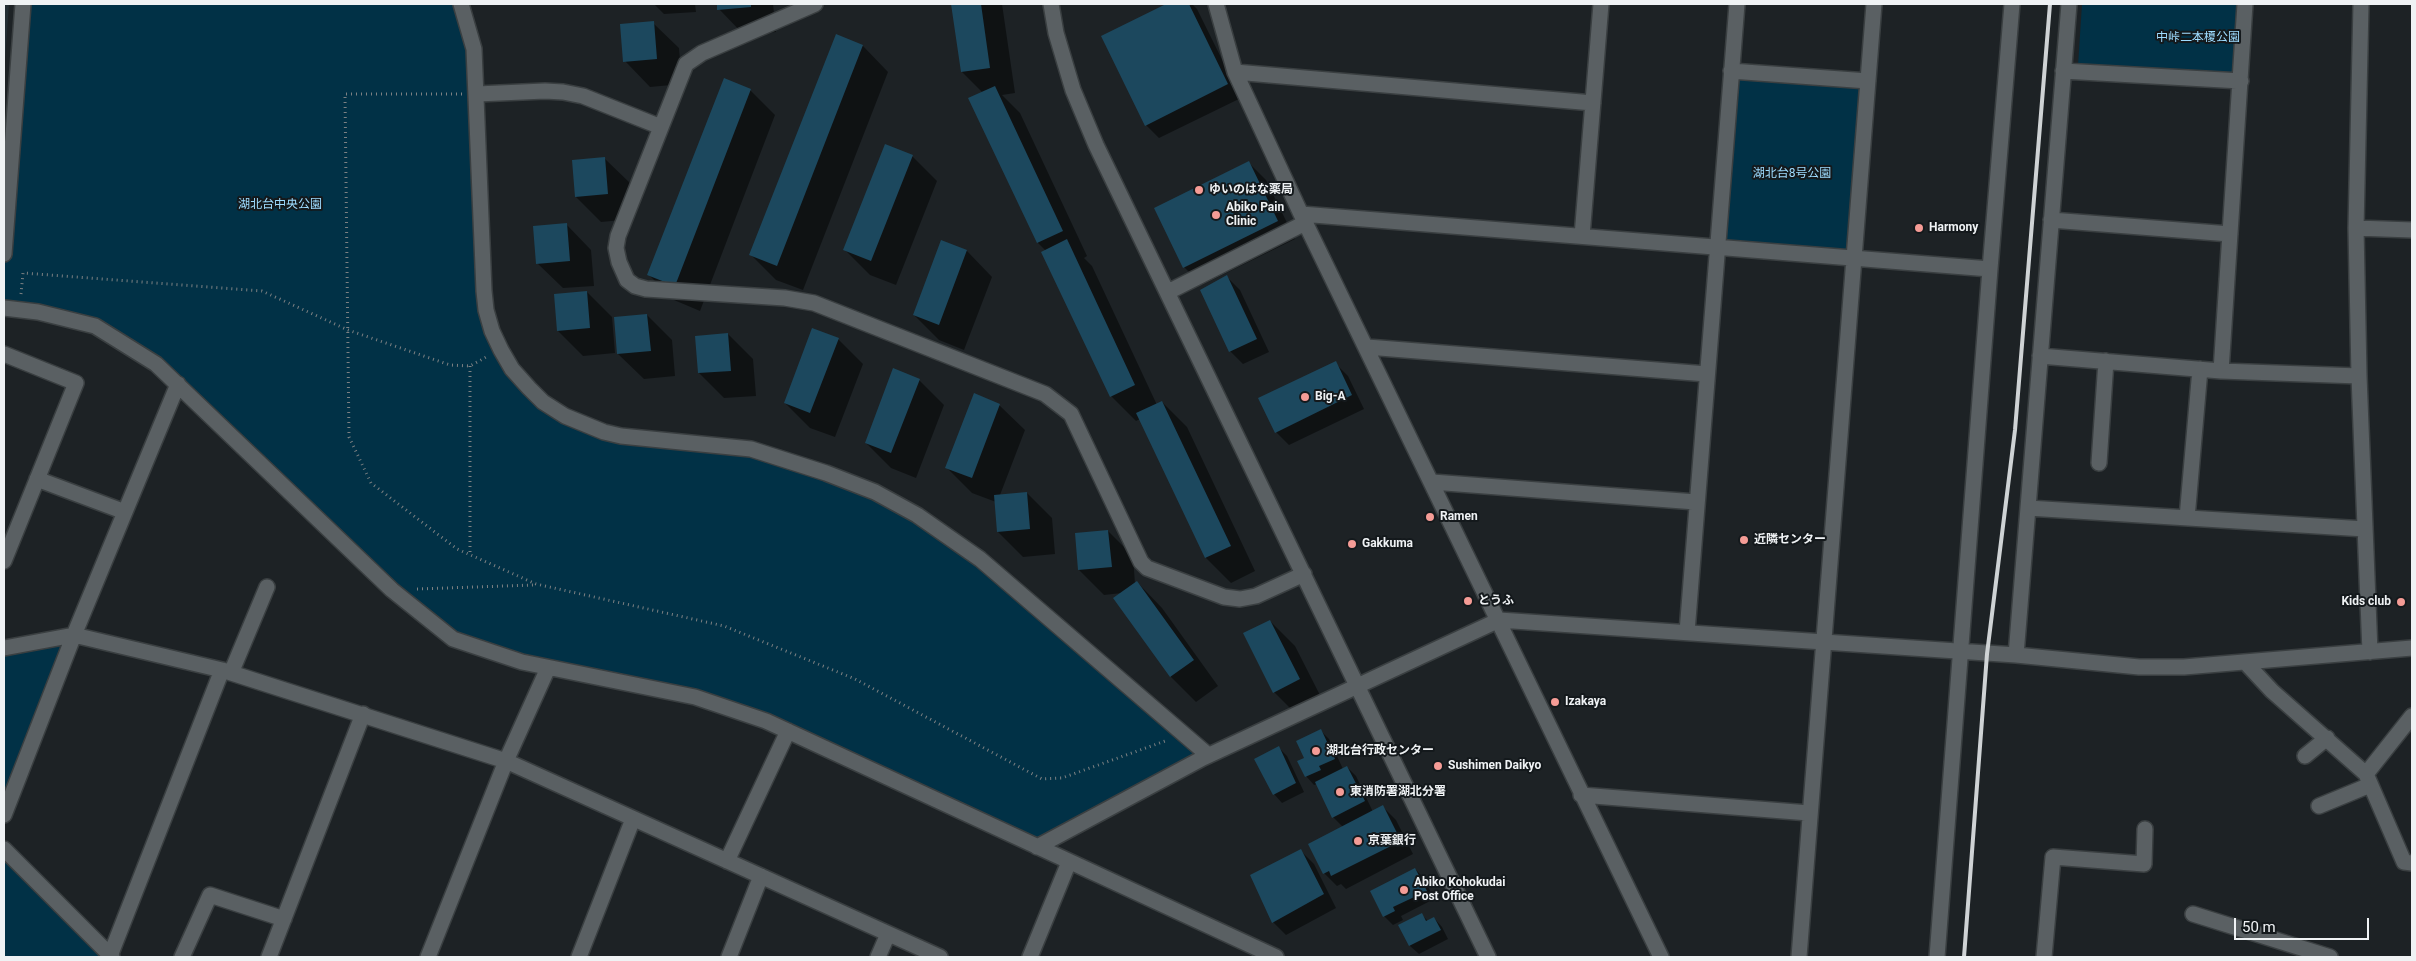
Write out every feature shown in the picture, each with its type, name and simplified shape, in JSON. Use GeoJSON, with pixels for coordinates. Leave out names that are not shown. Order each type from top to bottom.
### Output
{"type":"FeatureCollection","features":[{"type":"Feature","properties":{"kind":"street"},"geometry":{"type":"LineString","coordinates":[[4,254],[23,4]]}},
{"type":"Feature","properties":{"kind":"street"},"geometry":{"type":"LineString","coordinates":[[462,4],[474,50],[484,291],[492,331],[512,369],[544,402],[586,425],[621,436],[751,449],[826,473],[875,492],[917,515],[980,559],[1208,755]]}},
{"type":"Feature","properties":{"kind":"street"},"geometry":{"type":"LineString","coordinates":[[815,4],[692,58],[686,64],[618,236],[616,248],[619,262],[627,280],[635,286],[646,289],[785,298],[814,303],[1045,394],[1071,414],[1141,562],[1147,568],[1224,597],[1240,599],[1256,596],[1304,574]]}},
{"type":"Feature","properties":{"kind":"street"},"geometry":{"type":"LineString","coordinates":[[1051,4],[1056,33],[1073,90],[1096,145],[1488,957]]}},
{"type":"Feature","properties":{"kind":"street"},"geometry":{"type":"LineString","coordinates":[[1216,4],[1235,72],[1303,219],[1499,620],[1581,794],[1662,957]]}},
{"type":"Feature","properties":{"kind":"street"},"geometry":{"type":"LineString","coordinates":[[1582,236],[1601,4]]}},
{"type":"Feature","properties":{"kind":"street"},"geometry":{"type":"LineString","coordinates":[[1687,632],[1736,4]]}},
{"type":"Feature","properties":{"kind":"street"},"geometry":{"type":"LineString","coordinates":[[1799,957],[1874,4]]}},
{"type":"Feature","properties":{"kind":"street"},"geometry":{"type":"LineString","coordinates":[[1937,957],[1959,652],[2012,4]]}},
{"type":"Feature","properties":{"kind":"street"},"geometry":{"type":"LineString","coordinates":[[2016,655],[2069,4]]}},
{"type":"Feature","properties":{"kind":"street"},"geometry":{"type":"LineString","coordinates":[[2221,371],[2246,4]]}},
{"type":"Feature","properties":{"kind":"street"},"geometry":{"type":"LineString","coordinates":[[2361,4],[2356,228],[2359,376],[2370,652]]}},
{"type":"Feature","properties":{"kind":"street"},"geometry":{"type":"LineString","coordinates":[[1731,71],[1868,81]]}},
{"type":"Feature","properties":{"kind":"street"},"geometry":{"type":"LineString","coordinates":[[2063,71],[2240,81]]}},
{"type":"Feature","properties":{"kind":"street"},"geometry":{"type":"LineString","coordinates":[[1235,72],[1593,104]]}},
{"type":"Feature","properties":{"kind":"street"},"geometry":{"type":"LineString","coordinates":[[477,94],[563,92],[583,96],[661,126]]}},
{"type":"Feature","properties":{"kind":"street"},"geometry":{"type":"LineString","coordinates":[[1168,292],[1303,219],[1582,236],[1990,269]]}},
{"type":"Feature","properties":{"kind":"street"},"geometry":{"type":"LineString","coordinates":[[2051,220],[2230,234]]}},
{"type":"Feature","properties":{"kind":"street"},"geometry":{"type":"LineString","coordinates":[[2356,228],[2412,230]]}},
{"type":"Feature","properties":{"kind":"street"},"geometry":{"type":"LineString","coordinates":[[4,308],[46,313],[95,326],[156,364],[392,590],[453,639],[522,662],[695,697],[766,721],[1276,957]]}},
{"type":"Feature","properties":{"kind":"street"},"geometry":{"type":"LineString","coordinates":[[1367,348],[1707,374]]}},
{"type":"Feature","properties":{"kind":"street"},"geometry":{"type":"LineString","coordinates":[[4,354],[76,383],[4,561]]}},
{"type":"Feature","properties":{"kind":"street"},"geometry":{"type":"LineString","coordinates":[[2040,356],[2200,370],[2359,376]]}},
{"type":"Feature","properties":{"kind":"street"},"geometry":{"type":"LineString","coordinates":[[2099,463],[2106,361]]}},
{"type":"Feature","properties":{"kind":"street"},"geometry":{"type":"LineString","coordinates":[[2187,518],[2200,370]]}},
{"type":"Feature","properties":{"kind":"street"},"geometry":{"type":"LineString","coordinates":[[4,815],[74,635],[178,384]]}},
{"type":"Feature","properties":{"kind":"street"},"geometry":{"type":"LineString","coordinates":[[37,479],[125,512]]}},
{"type":"Feature","properties":{"kind":"street"},"geometry":{"type":"LineString","coordinates":[[1432,482],[1696,502]]}},
{"type":"Feature","properties":{"kind":"street"},"geometry":{"type":"LineString","coordinates":[[2028,508],[2365,529]]}},
{"type":"Feature","properties":{"kind":"street"},"geometry":{"type":"LineString","coordinates":[[4,849],[111,956],[227,672],[267,587]]}},
{"type":"Feature","properties":{"kind":"street"},"geometry":{"type":"LineString","coordinates":[[1037,847],[1208,755],[1499,620],[2016,655],[2140,667],[2184,667],[2412,648]]}},
{"type":"Feature","properties":{"kind":"street"},"geometry":{"type":"LineString","coordinates":[[4,648],[74,635],[227,672],[364,714],[506,761],[940,957]]}},
{"type":"Feature","properties":{"kind":"street"},"geometry":{"type":"LineString","coordinates":[[2245,662],[2272,691],[2326,738],[2368,780],[2404,862],[2412,862]]}},
{"type":"Feature","properties":{"kind":"street"},"geometry":{"type":"LineString","coordinates":[[428,957],[506,761],[548,668]]}},
{"type":"Feature","properties":{"kind":"street"},"geometry":{"type":"LineString","coordinates":[[269,957],[364,714]]}},
{"type":"Feature","properties":{"kind":"street"},"geometry":{"type":"LineString","coordinates":[[2319,806],[2368,780],[2412,716]]}},
{"type":"Feature","properties":{"kind":"street"},"geometry":{"type":"LineString","coordinates":[[727,861],[788,731]]}},
{"type":"Feature","properties":{"kind":"street"},"geometry":{"type":"LineString","coordinates":[[2305,756],[2326,738]]}},
{"type":"Feature","properties":{"kind":"street"},"geometry":{"type":"LineString","coordinates":[[1581,794],[1810,813]]}},
{"type":"Feature","properties":{"kind":"street"},"geometry":{"type":"LineString","coordinates":[[579,957],[633,820]]}},
{"type":"Feature","properties":{"kind":"street"},"geometry":{"type":"LineString","coordinates":[[2044,957],[2053,857],[2144,864],[2145,829]]}},
{"type":"Feature","properties":{"kind":"street"},"geometry":{"type":"LineString","coordinates":[[1030,957],[1070,862]]}},
{"type":"Feature","properties":{"kind":"street"},"geometry":{"type":"LineString","coordinates":[[729,957],[761,876]]}},
{"type":"Feature","properties":{"kind":"street"},"geometry":{"type":"LineString","coordinates":[[182,957],[210,895],[284,919]]}},
{"type":"Feature","properties":{"kind":"street"},"geometry":{"type":"LineString","coordinates":[[2193,914],[2330,957]]}},
{"type":"Feature","properties":{"kind":"street"},"geometry":{"type":"LineString","coordinates":[[878,957],[888,934]]}},
{"type":"Feature","properties":{"kind":"path"},"geometry":{"type":"LineString","coordinates":[[477,94],[345,94],[349,437],[371,483],[457,549],[470,555],[536,584],[724,626],[856,679],[1042,779],[1062,778],[1183,734]]}},
{"type":"Feature","properties":{"kind":"path"},"geometry":{"type":"LineString","coordinates":[[20,310],[23,273],[262,291],[348,330],[450,365],[470,366],[501,350]]}},
{"type":"Feature","properties":{"kind":"path"},"geometry":{"type":"LineString","coordinates":[[470,366],[470,555]]}},
{"type":"Feature","properties":{"kind":"path"},"geometry":{"type":"LineString","coordinates":[[392,590],[536,584]]}},
{"type":"Feature","properties":{"kind":"shaded area"},"geometry":{"type":"Polygon","coordinates":[[[4,4],[9,4],[4,74],[4,4]]]}},
{"type":"Feature","properties":{"kind":"green space","name":"湖北台中央公園"},"geometry":{"type":"Polygon","coordinates":[[[23,4],[461,4],[466,17],[486,310],[529,388],[586,425],[751,449],[917,515],[1208,755],[1037,847],[766,721],[453,639],[120,341],[4,308],[4,254],[23,4]]]}},
{"type":"Feature","properties":{"kind":"green space","name":"中峠二本榎公園"},"geometry":{"type":"Polygon","coordinates":[[[2082,4],[2237,4],[2233,75],[2078,66],[2082,4]]]}},
{"type":"Feature","properties":{"kind":"green space","name":"湖北台8号公園"},"geometry":{"type":"Polygon","coordinates":[[[1731,71],[1868,81],[1854,258],[1718,246],[1731,71]]]}},
{"type":"Feature","properties":{"kind":"green space"},"geometry":{"type":"Polygon","coordinates":[[[74,635],[4,815],[4,648],[74,635]]]}},
{"type":"Feature","properties":{"kind":"green space"},"geometry":{"type":"Polygon","coordinates":[[[4,849],[112,957],[4,957],[4,849]]]}},
{"type":"Feature","properties":{"kind":"building"},"geometry":{"type":"Polygon","coordinates":[[[717,4],[751,4],[751,7],[717,10],[717,4]]]}},
{"type":"Feature","properties":{"kind":"building"},"geometry":{"type":"Polygon","coordinates":[[[951,4],[981,4],[990,68],[961,72],[951,4]]]}},
{"type":"Feature","properties":{"kind":"building"},"geometry":{"type":"Polygon","coordinates":[[[1166,4],[1189,4],[1228,84],[1145,126],[1101,36],[1166,4]]]}},
{"type":"Feature","properties":{"kind":"building"},"geometry":{"type":"Polygon","coordinates":[[[654,21],[657,59],[623,62],[620,24],[654,21]]]}},
{"type":"Feature","properties":{"kind":"building"},"geometry":{"type":"Polygon","coordinates":[[[836,34],[863,45],[777,266],[749,255],[836,34]]]}},
{"type":"Feature","properties":{"kind":"building"},"geometry":{"type":"Polygon","coordinates":[[[724,78],[751,89],[675,286],[647,275],[724,78]]]}},
{"type":"Feature","properties":{"kind":"building"},"geometry":{"type":"Polygon","coordinates":[[[995,86],[1063,231],[1037,243],[968,98],[995,86]]]}},
{"type":"Feature","properties":{"kind":"building"},"geometry":{"type":"Polygon","coordinates":[[[885,144],[913,155],[871,261],[843,250],[885,144]]]}},
{"type":"Feature","properties":{"kind":"building"},"geometry":{"type":"Polygon","coordinates":[[[605,157],[608,194],[575,197],[572,160],[605,157]]]}},
{"type":"Feature","properties":{"kind":"building","name":"Abiko Pain Clinic"},"geometry":{"type":"Polygon","coordinates":[[[1249,161],[1278,221],[1183,268],[1154,208],[1249,161]]]}},
{"type":"Feature","properties":{"kind":"building"},"geometry":{"type":"Polygon","coordinates":[[[567,223],[570,261],[536,264],[533,226],[567,223]]]}},
{"type":"Feature","properties":{"kind":"building"},"geometry":{"type":"Polygon","coordinates":[[[1067,239],[1135,385],[1110,397],[1041,252],[1067,239]]]}},
{"type":"Feature","properties":{"kind":"building"},"geometry":{"type":"Polygon","coordinates":[[[941,240],[967,250],[939,325],[913,315],[941,240]]]}},
{"type":"Feature","properties":{"kind":"building"},"geometry":{"type":"Polygon","coordinates":[[[1227,275],[1257,339],[1229,352],[1200,290],[1227,275]]]}},
{"type":"Feature","properties":{"kind":"building"},"geometry":{"type":"Polygon","coordinates":[[[587,291],[590,328],[557,331],[554,294],[587,291]]]}},
{"type":"Feature","properties":{"kind":"building"},"geometry":{"type":"Polygon","coordinates":[[[647,314],[651,351],[617,354],[614,317],[647,314]]]}},
{"type":"Feature","properties":{"kind":"building"},"geometry":{"type":"Polygon","coordinates":[[[812,328],[839,338],[810,413],[784,403],[812,328]]]}},
{"type":"Feature","properties":{"kind":"building"},"geometry":{"type":"Polygon","coordinates":[[[728,333],[731,371],[698,373],[695,336],[728,333]]]}},
{"type":"Feature","properties":{"kind":"building","name":"Big-A"},"geometry":{"type":"Polygon","coordinates":[[[1336,361],[1352,395],[1275,433],[1258,398],[1336,361]]]}},
{"type":"Feature","properties":{"kind":"building"},"geometry":{"type":"Polygon","coordinates":[[[893,368],[920,379],[891,453],[865,443],[893,368]]]}},
{"type":"Feature","properties":{"kind":"building"},"geometry":{"type":"Polygon","coordinates":[[[974,393],[1000,404],[972,478],[945,468],[974,393]]]}},
{"type":"Feature","properties":{"kind":"building"},"geometry":{"type":"Polygon","coordinates":[[[1162,401],[1231,546],[1205,558],[1136,413],[1162,401]]]}},
{"type":"Feature","properties":{"kind":"building"},"geometry":{"type":"Polygon","coordinates":[[[1027,492],[1030,529],[997,532],[994,495],[1027,492]]]}},
{"type":"Feature","properties":{"kind":"building"},"geometry":{"type":"Polygon","coordinates":[[[1108,530],[1112,567],[1078,570],[1075,533],[1108,530]]]}},
{"type":"Feature","properties":{"kind":"building"},"geometry":{"type":"Polygon","coordinates":[[[1137,581],[1194,660],[1170,677],[1113,598],[1137,581]]]}},
{"type":"Feature","properties":{"kind":"building"},"geometry":{"type":"Polygon","coordinates":[[[1270,620],[1300,679],[1273,693],[1243,633],[1270,620]]]}},
{"type":"Feature","properties":{"kind":"building"},"geometry":{"type":"Polygon","coordinates":[[[1321,729],[1335,759],[1319,766],[1321,770],[1305,777],[1297,761],[1304,758],[1296,741],[1321,729]]]}},
{"type":"Feature","properties":{"kind":"building"},"geometry":{"type":"Polygon","coordinates":[[[1279,746],[1296,783],[1273,795],[1254,759],[1279,746]]]}},
{"type":"Feature","properties":{"kind":"building"},"geometry":{"type":"Polygon","coordinates":[[[1347,766],[1365,801],[1332,818],[1315,782],[1347,766]]]}},
{"type":"Feature","properties":{"kind":"building"},"geometry":{"type":"Polygon","coordinates":[[[1383,805],[1401,841],[1331,876],[1329,871],[1323,874],[1308,844],[1383,805]]]}},
{"type":"Feature","properties":{"kind":"building"},"geometry":{"type":"Polygon","coordinates":[[[1301,849],[1324,894],[1272,923],[1250,875],[1301,849]]]}},
{"type":"Feature","properties":{"kind":"building"},"geometry":{"type":"Polygon","coordinates":[[[1415,868],[1427,891],[1393,907],[1395,911],[1383,917],[1370,891],[1415,868]]]}},
{"type":"Feature","properties":{"kind":"building"},"geometry":{"type":"Polygon","coordinates":[[[1422,913],[1426,921],[1434,917],[1441,930],[1409,946],[1398,925],[1422,913]]]}},
{"type":"Feature","properties":{"kind":"railway"},"geometry":{"type":"LineString","coordinates":[[1964,957],[1987,654],[2015,430],[2050,4]]}},
{"type":"Feature","properties":{"kind":"place","name":"ゆいのはな薬局"},"geometry":{"type":"Point","coordinates":[1199,190]}},
{"type":"Feature","properties":{"kind":"place","name":"Abiko Pain Clinic"},"geometry":{"type":"Point","coordinates":[1216,215]}},
{"type":"Feature","properties":{"kind":"place","name":"Harmony"},"geometry":{"type":"Point","coordinates":[1919,228]}},
{"type":"Feature","properties":{"kind":"place","name":"Big-A"},"geometry":{"type":"Point","coordinates":[1305,397]}},
{"type":"Feature","properties":{"kind":"place","name":"Ramen"},"geometry":{"type":"Point","coordinates":[1430,517]}},
{"type":"Feature","properties":{"kind":"place","name":"近隣センター"},"geometry":{"type":"Point","coordinates":[1744,540]}},
{"type":"Feature","properties":{"kind":"place","name":"Gakkuma"},"geometry":{"type":"Point","coordinates":[1352,544]}},
{"type":"Feature","properties":{"kind":"place","name":"とうふ"},"geometry":{"type":"Point","coordinates":[1468,601]}},
{"type":"Feature","properties":{"kind":"place","name":"Kids club"},"geometry":{"type":"Point","coordinates":[2401,602]}},
{"type":"Feature","properties":{"kind":"place","name":"Izakaya"},"geometry":{"type":"Point","coordinates":[1555,702]}},
{"type":"Feature","properties":{"kind":"place","name":"湖北台行政センター"},"geometry":{"type":"Point","coordinates":[1316,751]}},
{"type":"Feature","properties":{"kind":"place","name":"Sushimen Daikyo"},"geometry":{"type":"Point","coordinates":[1438,766]}},
{"type":"Feature","properties":{"kind":"place","name":"東消防署湖北分署"},"geometry":{"type":"Point","coordinates":[1340,792]}},
{"type":"Feature","properties":{"kind":"place","name":"京葉銀行"},"geometry":{"type":"Point","coordinates":[1358,841]}},
{"type":"Feature","properties":{"kind":"place","name":"Abiko Kohokudai Post Office"},"geometry":{"type":"Point","coordinates":[1404,890]}}]}
